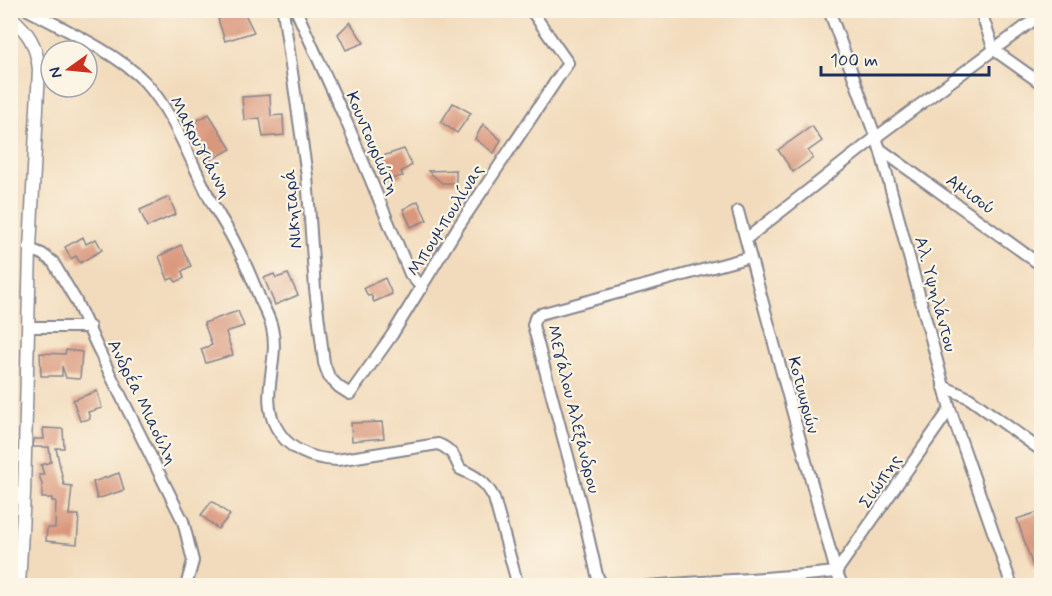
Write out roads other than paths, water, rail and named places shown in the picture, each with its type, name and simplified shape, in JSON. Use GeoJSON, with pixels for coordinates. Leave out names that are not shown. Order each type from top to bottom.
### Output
{"type":"FeatureCollection","features":[{"type":"Feature","properties":{"kind":"street","name":"Μακρυγιάννη"},"geometry":{"type":"LineString","coordinates":[[28,10],[126,66],[145,82],[163,106],[247,267],[272,328],[273,356],[268,395],[276,428],[285,440],[295,449],[321,459],[337,460],[438,444],[447,447],[455,456],[460,470],[480,479],[488,486],[494,498],[518,585]]}},
{"type":"Feature","properties":{"kind":"street","name":"Νικηταρά"},"geometry":{"type":"LineString","coordinates":[[284,10],[307,176],[315,289],[324,363],[329,377],[350,394]]}},
{"type":"Feature","properties":{"kind":"street","name":"Κουντουριώτη"},"geometry":{"type":"LineString","coordinates":[[296,10],[347,123],[410,274],[422,288]]}},
{"type":"Feature","properties":{"kind":"street","name":"Μπουμπουλίνας"},"geometry":{"type":"LineString","coordinates":[[350,394],[422,288],[458,227],[568,63],[531,10]]}},
{"type":"Feature","properties":{"kind":"street","name":"Αλ. Υψηλάντου"},"geometry":{"type":"LineString","coordinates":[[829,10],[880,149],[943,386],[1012,585]]}},
{"type":"Feature","properties":{"kind":"street"},"geometry":{"type":"LineString","coordinates":[[984,10],[984,18],[994,50],[1041,84]]}},
{"type":"Feature","properties":{"kind":"street"},"geometry":{"type":"LineString","coordinates":[[746,239],[875,138],[1041,14]]}},
{"type":"Feature","properties":{"kind":"street"},"geometry":{"type":"LineString","coordinates":[[10,16],[34,43],[39,69],[30,249],[24,493],[19,585]]}},
{"type":"Feature","properties":{"kind":"street","name":"Αμισού"},"geometry":{"type":"LineString","coordinates":[[880,149],[1041,266]]}},
{"type":"Feature","properties":{"kind":"street","name":"Κοτυωρών"},"geometry":{"type":"LineString","coordinates":[[738,211],[836,572],[843,585]]}},
{"type":"Feature","properties":{"kind":"street","name":"Ανδρέα Μιαούλη"},"geometry":{"type":"LineString","coordinates":[[30,249],[53,262],[90,327],[110,374],[183,521],[193,561],[186,585]]}},
{"type":"Feature","properties":{"kind":"street","name":"Μεγάλου Αλεξάνδρου"},"geometry":{"type":"LineString","coordinates":[[602,585],[597,575],[581,505],[533,325],[535,318],[540,314],[750,257]]}},
{"type":"Feature","properties":{"kind":"street"},"geometry":{"type":"LineString","coordinates":[[28,327],[90,327]]}},
{"type":"Feature","properties":{"kind":"street"},"geometry":{"type":"LineString","coordinates":[[943,386],[969,398],[1041,451]]}},
{"type":"Feature","properties":{"kind":"street","name":"Σιώπης"},"geometry":{"type":"LineString","coordinates":[[836,572],[950,409]]}},
{"type":"Feature","properties":{"kind":"street"},"geometry":{"type":"LineString","coordinates":[[10,501],[24,493]]}},
{"type":"Feature","properties":{"kind":"street"},"geometry":{"type":"LineString","coordinates":[[648,585],[785,578],[836,572]]}}]}
